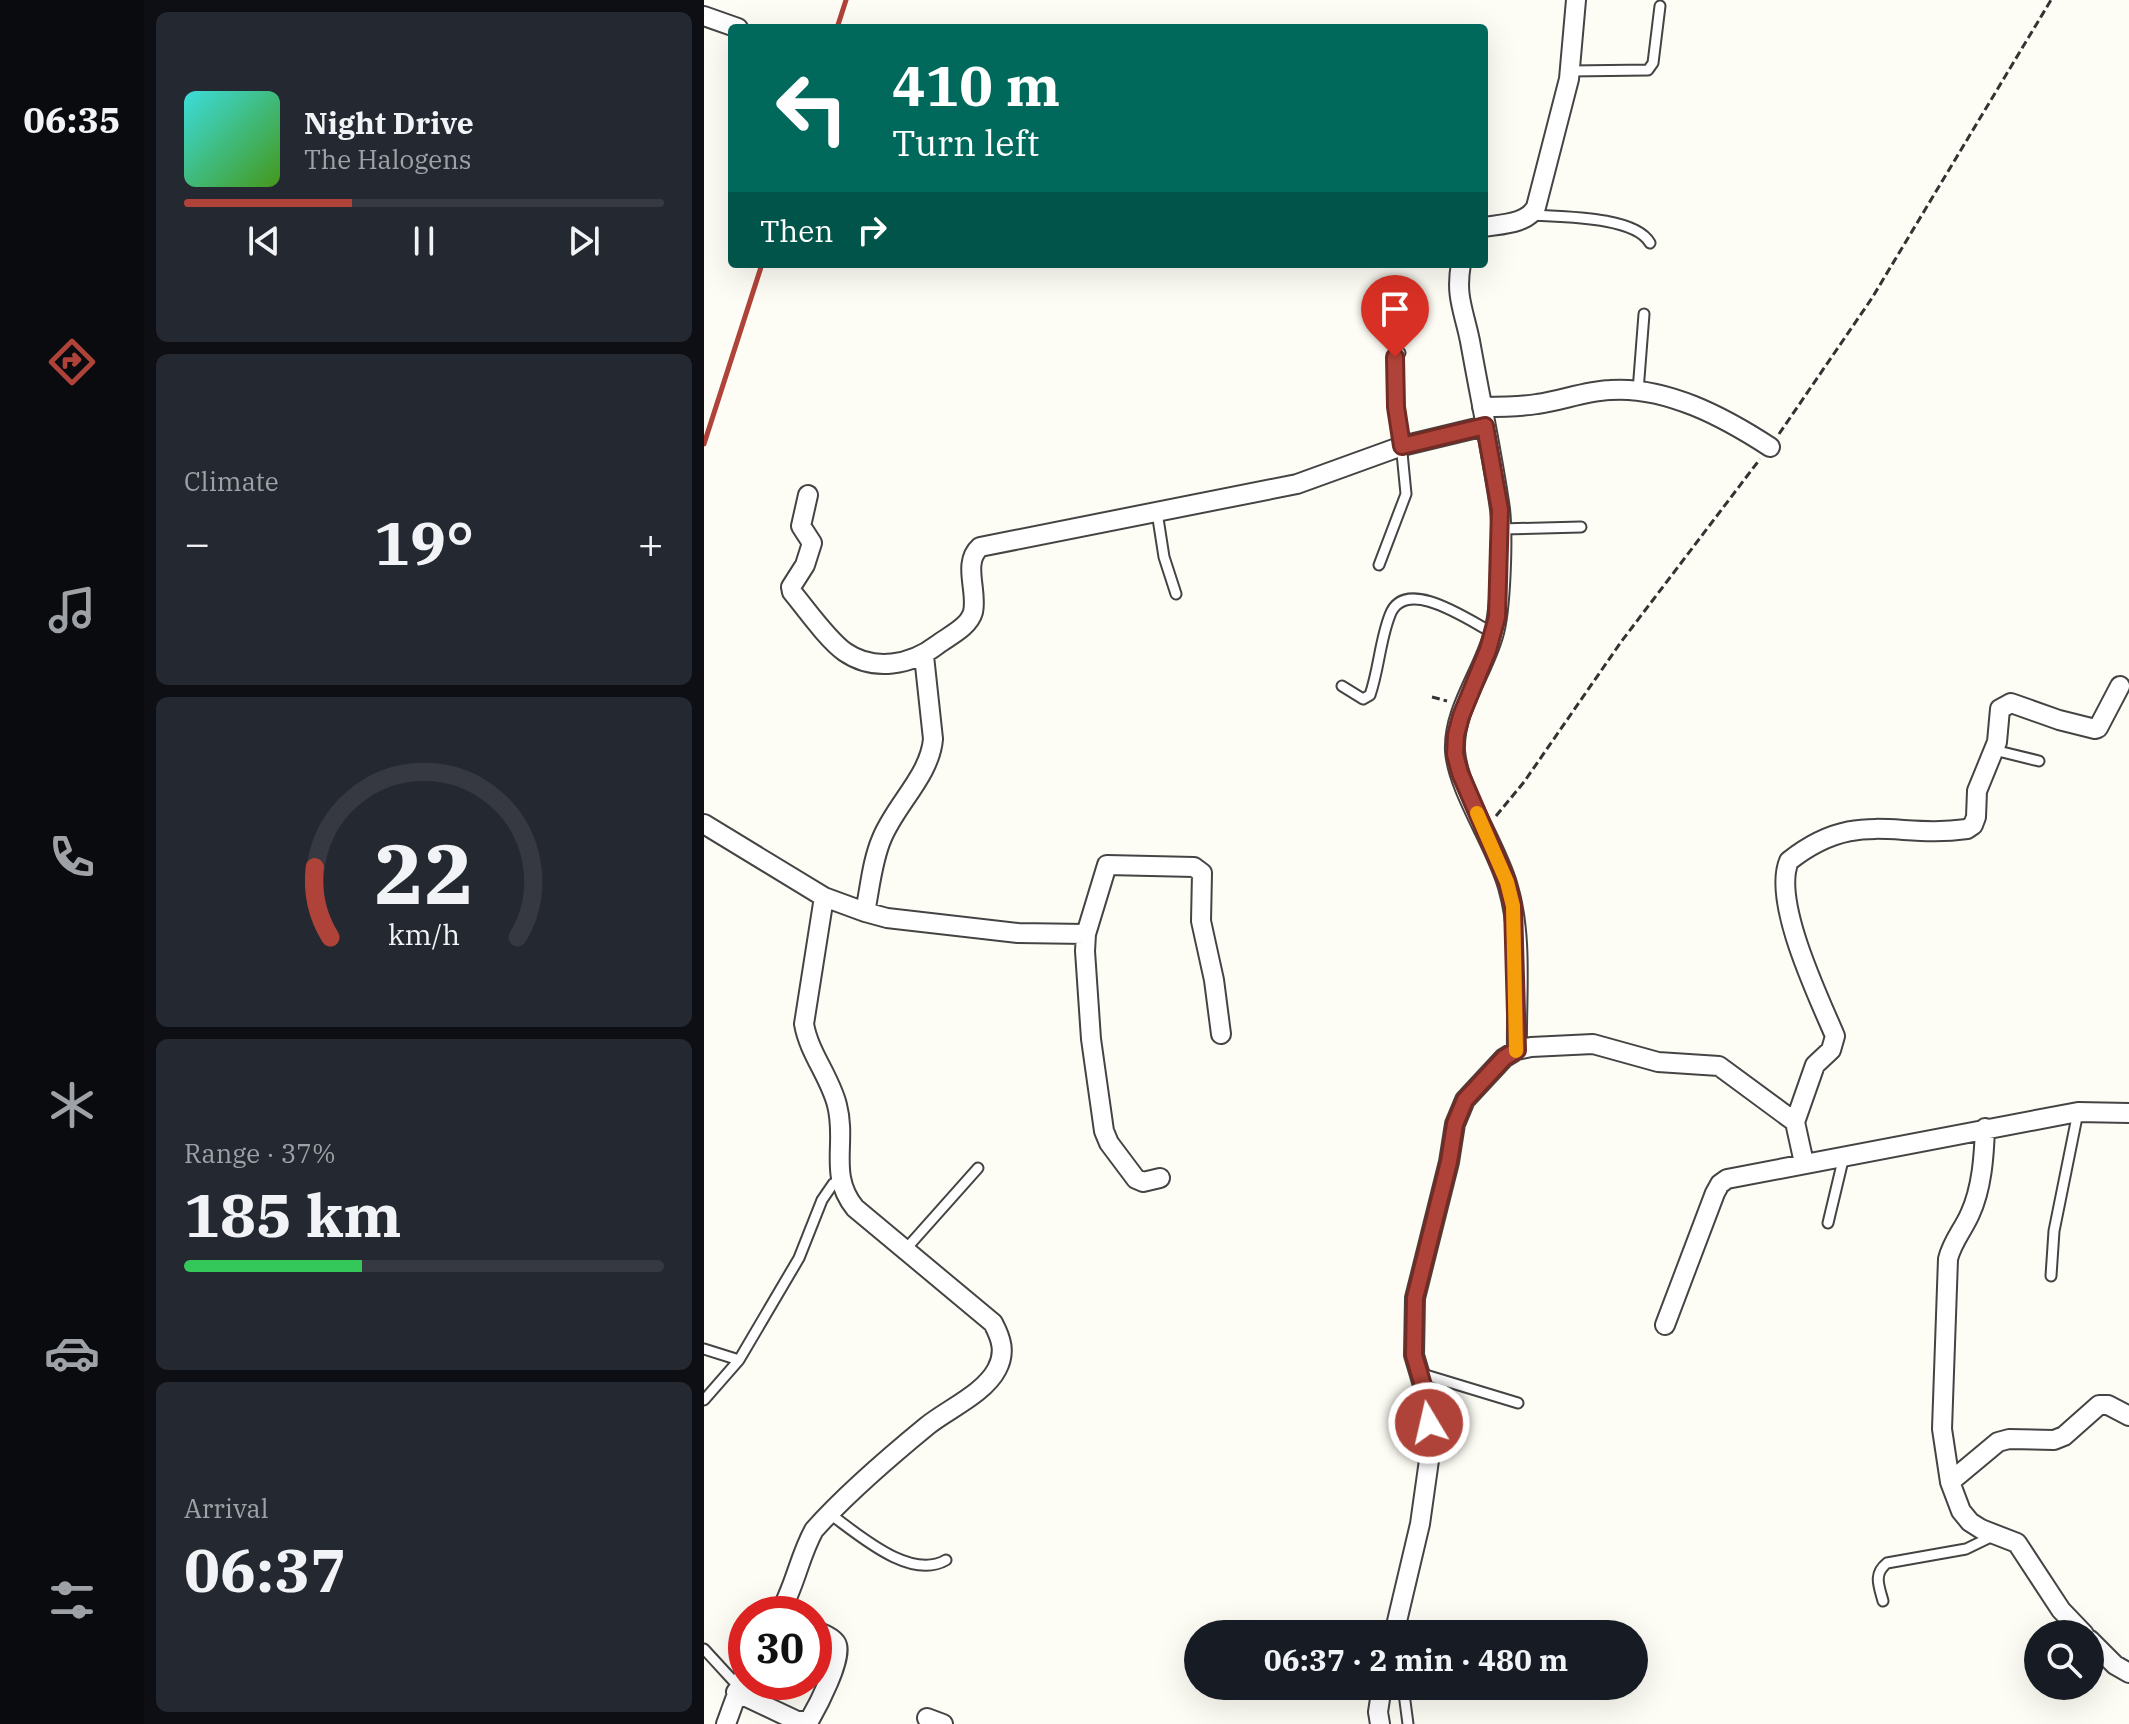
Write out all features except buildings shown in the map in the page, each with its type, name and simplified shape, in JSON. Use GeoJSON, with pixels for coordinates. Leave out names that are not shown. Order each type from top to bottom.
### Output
{"type":"FeatureCollection","features":[{"type":"Feature","properties":{"kind":"street"},"geometry":{"type":"LineString","coordinates":[[1488,226],[1525,219],[1532,215],[1536,207],[1570,71],[1576,0]]}},
{"type":"Feature","properties":{"kind":"street"},"geometry":{"type":"LineString","coordinates":[[704,16],[728,24]]}},
{"type":"Feature","properties":{"kind":"street"},"geometry":{"type":"LineString","coordinates":[[1460,268],[1458,296],[1468,330],[1501,529],[1494,634],[1461,716],[1455,754],[1460,773],[1507,882],[1513,906],[1517,1050]]}},
{"type":"Feature","properties":{"kind":"street"},"geometry":{"type":"LineString","coordinates":[[808,495],[801,526],[812,543],[805,565],[794,580],[792,592],[843,651],[858,659],[891,665],[924,656],[968,622],[972,614],[971,561],[973,553],[980,547],[1297,484],[1483,416],[1608,390],[1638,391],[1700,407],[1729,420],[1770,447]]}},
{"type":"Feature","properties":{"kind":"street"},"geometry":{"type":"LineString","coordinates":[[865,912],[882,837],[927,765],[932,751],[924,656]]}},
{"type":"Feature","properties":{"kind":"street"},"geometry":{"type":"LineString","coordinates":[[1804,1163],[1795,1122],[1815,1065],[1831,1050],[1835,1036],[1798,946],[1784,883],[1789,861],[1804,850],[1853,829],[1967,829],[1976,817],[1977,791],[1994,750],[1998,715],[2004,705],[2016,704],[2090,730],[2098,728],[2120,686]]}},
{"type":"Feature","properties":{"kind":"street"},"geometry":{"type":"LineString","coordinates":[[704,824],[824,897],[865,912],[887,918],[1018,933],[1086,934]]}},
{"type":"Feature","properties":{"kind":"street"},"geometry":{"type":"LineString","coordinates":[[1160,1178],[1143,1182],[1136,1179],[1109,1143],[1104,1131],[1091,1039],[1086,934],[1107,865],[1199,869],[1202,873],[1203,935],[1214,980],[1221,1034]]}},
{"type":"Feature","properties":{"kind":"street"},"geometry":{"type":"LineString","coordinates":[[789,1596],[804,1548],[814,1530],[925,1427],[988,1381],[998,1368],[1003,1352],[1001,1338],[993,1323],[855,1208],[845,1196],[840,1180],[837,1102],[807,1039],[804,1024],[824,897]]}},
{"type":"Feature","properties":{"kind":"street"},"geometry":{"type":"LineString","coordinates":[[1397,1620],[1420,1524],[1430,1460],[1427,1399],[1414,1355],[1415,1298],[1449,1162],[1458,1111],[1504,1058],[1517,1050],[1593,1044],[1658,1062],[1719,1066],[1795,1122]]}},
{"type":"Feature","properties":{"kind":"street"},"geometry":{"type":"LineString","coordinates":[[1665,1325],[1720,1184],[1727,1179],[2078,1112],[2129,1113]]}},
{"type":"Feature","properties":{"kind":"street"},"geometry":{"type":"LineString","coordinates":[[1985,1128],[1983,1163],[1974,1203],[1948,1259],[1942,1429],[1944,1455],[1961,1511],[1970,1522],[2017,1543],[2071,1620]]}},
{"type":"Feature","properties":{"kind":"street"},"geometry":{"type":"LineString","coordinates":[[1950,1482],[1998,1442],[2009,1439],[2054,1440],[2064,1436],[2099,1405],[2108,1405],[2129,1416]]}},
{"type":"Feature","properties":{"kind":"street"},"geometry":{"type":"LineString","coordinates":[[832,1641],[836,1643],[838,1655],[832,1670]]}},
{"type":"Feature","properties":{"kind":"street"},"geometry":{"type":"LineString","coordinates":[[2104,1654],[2129,1673]]}},
{"type":"Feature","properties":{"kind":"street"},"geometry":{"type":"LineString","coordinates":[[726,1724],[734,1700]]}},
{"type":"Feature","properties":{"kind":"street"},"geometry":{"type":"LineString","coordinates":[[767,1700],[804,1724],[809,1721],[820,1700]]}},
{"type":"Feature","properties":{"kind":"street"},"geometry":{"type":"LineString","coordinates":[[1380,1700],[1380,1724]]}},
{"type":"Feature","properties":{"kind":"lane"},"geometry":{"type":"LineString","coordinates":[[1570,71],[1648,70],[1653,63],[1660,6]]}},
{"type":"Feature","properties":{"kind":"lane"},"geometry":{"type":"LineString","coordinates":[[1532,215],[1615,224],[1639,230],[1650,243]]}},
{"type":"Feature","properties":{"kind":"lane"},"geometry":{"type":"LineString","coordinates":[[1638,391],[1644,314]]}},
{"type":"Feature","properties":{"kind":"lane"},"geometry":{"type":"LineString","coordinates":[[1379,565],[1406,494],[1393,361],[1400,353]]}},
{"type":"Feature","properties":{"kind":"lane"},"geometry":{"type":"LineString","coordinates":[[1157,512],[1164,557],[1176,594]]}},
{"type":"Feature","properties":{"kind":"lane"},"geometry":{"type":"LineString","coordinates":[[1501,529],[1581,527]]}},
{"type":"Feature","properties":{"kind":"lane"},"geometry":{"type":"LineString","coordinates":[[1342,686],[1363,699],[1370,695],[1391,611],[1396,604],[1412,597],[1425,599],[1494,634]]}},
{"type":"Feature","properties":{"kind":"lane"},"geometry":{"type":"LineString","coordinates":[[1994,750],[2039,761]]}},
{"type":"Feature","properties":{"kind":"lane"},"geometry":{"type":"LineString","coordinates":[[2051,1276],[2054,1231],[2078,1112]]}},
{"type":"Feature","properties":{"kind":"lane"},"geometry":{"type":"LineString","coordinates":[[1828,1223],[1844,1156]]}},
{"type":"Feature","properties":{"kind":"lane"},"geometry":{"type":"LineString","coordinates":[[905,1250],[978,1168]]}},
{"type":"Feature","properties":{"kind":"lane"},"geometry":{"type":"LineString","coordinates":[[704,1400],[739,1360],[799,1258],[822,1200],[833,1184],[840,1180]]}},
{"type":"Feature","properties":{"kind":"lane"},"geometry":{"type":"LineString","coordinates":[[704,1349],[739,1360]]}},
{"type":"Feature","properties":{"kind":"lane"},"geometry":{"type":"LineString","coordinates":[[1419,1373],[1518,1403]]}},
{"type":"Feature","properties":{"kind":"lane"},"geometry":{"type":"LineString","coordinates":[[830,1514],[872,1545],[905,1561],[922,1567],[935,1566],[946,1560]]}},
{"type":"Feature","properties":{"kind":"lane"},"geometry":{"type":"LineString","coordinates":[[1883,1601],[1877,1579],[1887,1563],[1966,1549],[1997,1534]]}},
{"type":"Feature","properties":{"kind":"lane"},"geometry":{"type":"LineString","coordinates":[[704,1649],[716,1665],[728,1674]]}},
{"type":"Feature","properties":{"kind":"lane"},"geometry":{"type":"LineString","coordinates":[[1405,1700],[1408,1724]]}},
{"type":"Feature","properties":{"kind":"path"},"geometry":{"type":"LineString","coordinates":[[1480,821],[1492,819],[1503,809],[1621,642],[1823,373],[1872,298],[2051,0]]}},
{"type":"Feature","properties":{"kind":"railway"},"geometry":{"type":"LineString","coordinates":[[838,24],[846,0]]}},
{"type":"Feature","properties":{"kind":"railway"},"geometry":{"type":"LineString","coordinates":[[704,444],[761,268]]}},
{"type":"Feature","properties":{"kind":"slow traffic"},"geometry":{"type":"LineString","coordinates":[[1477,813],[1507,882],[1513,906],[1516,1051]]}},
{"type":"Feature","properties":{"kind":"route"},"geometry":{"type":"LineString","coordinates":[[1395,357],[1396,407],[1402,446],[1485,426],[1500,510],[1497,617],[1494,634],[1461,716],[1455,754],[1460,773],[1507,882],[1515,933],[1517,1050],[1504,1058],[1458,1111],[1449,1162],[1418,1280],[1414,1355],[1427,1399],[1429,1423]]}}]}
